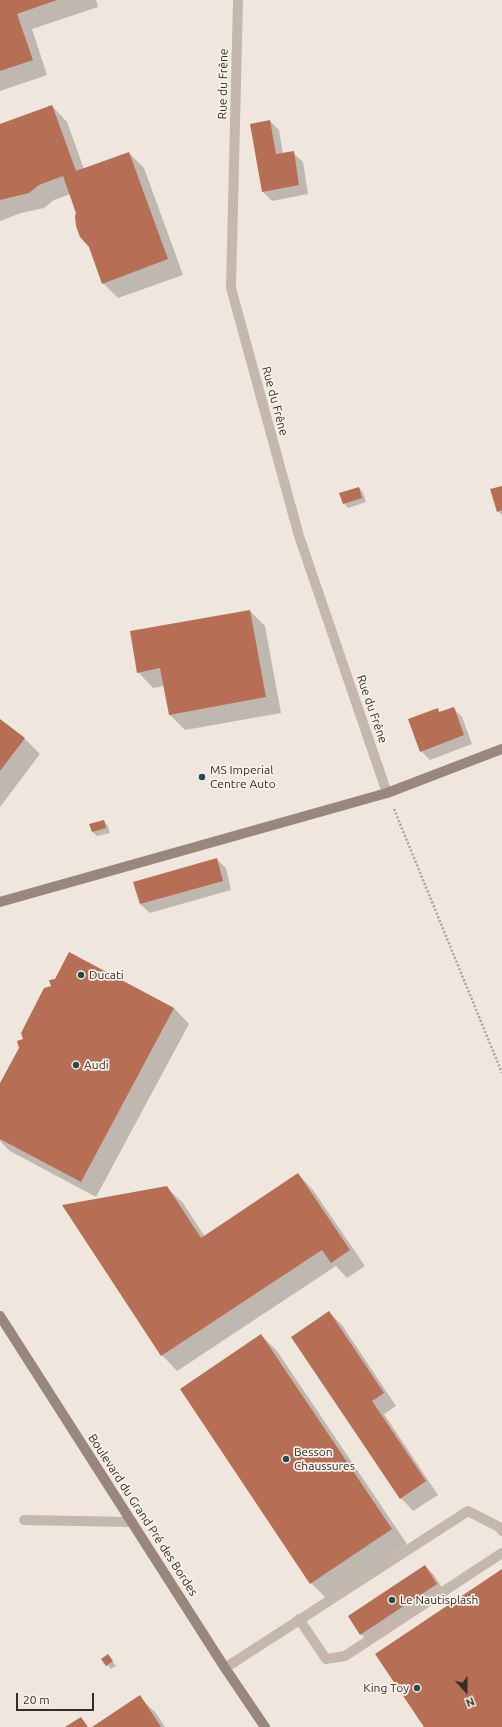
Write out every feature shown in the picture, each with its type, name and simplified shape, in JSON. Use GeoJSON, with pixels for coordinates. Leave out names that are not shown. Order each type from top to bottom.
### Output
{"type":"FeatureCollection","features":[{"type":"Feature","properties":{"kind":"main road"},"geometry":{"type":"LineString","coordinates":[[0,902],[387,793],[502,749]]}},
{"type":"Feature","properties":{"kind":"main road","name":"Boulevard du Grand Pré des Bordes"},"geometry":{"type":"LineString","coordinates":[[0,1316],[225,1668],[265,1727]]}},
{"type":"Feature","properties":{"kind":"street","name":"Rue du Frêne"},"geometry":{"type":"LineString","coordinates":[[238,0],[231,288],[299,536],[387,793]]}},
{"type":"Feature","properties":{"kind":"street"},"geometry":{"type":"LineString","coordinates":[[225,1668],[468,1511],[499,1527],[502,1531]]}},
{"type":"Feature","properties":{"kind":"street"},"geometry":{"type":"LineString","coordinates":[[24,1520],[132,1522]]}},
{"type":"Feature","properties":{"kind":"street"},"geometry":{"type":"LineString","coordinates":[[299,1619],[326,1659],[345,1656],[502,1553]]}},
{"type":"Feature","properties":{"kind":"path"},"geometry":{"type":"LineString","coordinates":[[387,793],[502,1073]]}},
{"type":"Feature","properties":{"kind":"building"},"geometry":{"type":"Polygon","coordinates":[[[0,0],[57,0],[17,14],[33,60],[0,71],[0,0]]]}},
{"type":"Feature","properties":{"kind":"building"},"geometry":{"type":"Polygon","coordinates":[[[52,105],[76,171],[129,152],[168,259],[102,284],[89,247],[80,237],[76,226],[76,213],[63,176],[39,185],[29,193],[0,200],[0,124],[52,105]]]}},
{"type":"Feature","properties":{"kind":"building"},"geometry":{"type":"Polygon","coordinates":[[[270,120],[276,154],[294,151],[299,185],[262,192],[250,124],[270,120]]]}},
{"type":"Feature","properties":{"kind":"building"},"geometry":{"type":"Polygon","coordinates":[[[502,486],[502,510],[497,512],[490,489],[502,486]]]}},
{"type":"Feature","properties":{"kind":"building"},"geometry":{"type":"Polygon","coordinates":[[[359,487],[362,498],[343,504],[339,493],[359,487]]]}},
{"type":"Feature","properties":{"kind":"building"},"geometry":{"type":"Polygon","coordinates":[[[250,610],[266,697],[169,715],[160,668],[137,673],[130,631],[250,610]]]}},
{"type":"Feature","properties":{"kind":"building"},"geometry":{"type":"Polygon","coordinates":[[[454,707],[464,735],[420,752],[408,719],[438,708],[439,712],[454,707]]]}},
{"type":"Feature","properties":{"kind":"building"},"geometry":{"type":"Polygon","coordinates":[[[0,719],[25,738],[0,771],[0,719]]]}},
{"type":"Feature","properties":{"kind":"building"},"geometry":{"type":"Polygon","coordinates":[[[104,820],[106,828],[92,832],[89,824],[104,820]]]}},
{"type":"Feature","properties":{"kind":"building"},"geometry":{"type":"Polygon","coordinates":[[[217,858],[223,881],[140,904],[133,882],[217,858]]]}},
{"type":"Feature","properties":{"kind":"building","name":"Audi"},"geometry":{"type":"Polygon","coordinates":[[[69,952],[174,1008],[81,1182],[0,1139],[0,1083],[19,1048],[17,1041],[23,1039],[21,1033],[44,988],[51,986],[49,980],[55,979],[69,952]]]}},
{"type":"Feature","properties":{"kind":"building"},"geometry":{"type":"Polygon","coordinates":[[[298,1173],[350,1250],[331,1263],[322,1250],[161,1356],[62,1205],[167,1186],[201,1238],[298,1173]]]}},
{"type":"Feature","properties":{"kind":"building"},"geometry":{"type":"Polygon","coordinates":[[[329,1311],[384,1393],[372,1401],[426,1481],[400,1499],[291,1337],[329,1311]]]}},
{"type":"Feature","properties":{"kind":"building","name":"Besson Chaussures"},"geometry":{"type":"Polygon","coordinates":[[[261,1334],[392,1529],[310,1584],[180,1389],[261,1334]]]}},
{"type":"Feature","properties":{"kind":"building","name":"Le Nautisplash"},"geometry":{"type":"Polygon","coordinates":[[[425,1565],[437,1584],[360,1635],[348,1616],[425,1565]]]}},
{"type":"Feature","properties":{"kind":"building"},"geometry":{"type":"Polygon","coordinates":[[[502,1569],[502,1727],[424,1727],[375,1654],[502,1569]]]}},
{"type":"Feature","properties":{"kind":"building"},"geometry":{"type":"Polygon","coordinates":[[[108,1654],[113,1661],[106,1666],[101,1659],[108,1654]]]}},
{"type":"Feature","properties":{"kind":"building"},"geometry":{"type":"Polygon","coordinates":[[[140,1695],[161,1727],[92,1727],[140,1695]]]}},
{"type":"Feature","properties":{"kind":"building"},"geometry":{"type":"Polygon","coordinates":[[[81,1717],[88,1727],[65,1727],[81,1717]]]}},
{"type":"Feature","properties":{"kind":"place","name":"MS Imperial Centre Auto"},"geometry":{"type":"Point","coordinates":[202,777]}},
{"type":"Feature","properties":{"kind":"place","name":"Ducati"},"geometry":{"type":"Point","coordinates":[81,975]}},
{"type":"Feature","properties":{"kind":"place","name":"Audi"},"geometry":{"type":"Point","coordinates":[76,1065]}},
{"type":"Feature","properties":{"kind":"place","name":"Besson Chaussures"},"geometry":{"type":"Point","coordinates":[286,1459]}},
{"type":"Feature","properties":{"kind":"place","name":"Le Nautisplash"},"geometry":{"type":"Point","coordinates":[392,1600]}},
{"type":"Feature","properties":{"kind":"place","name":"King Toy"},"geometry":{"type":"Point","coordinates":[417,1688]}}]}
